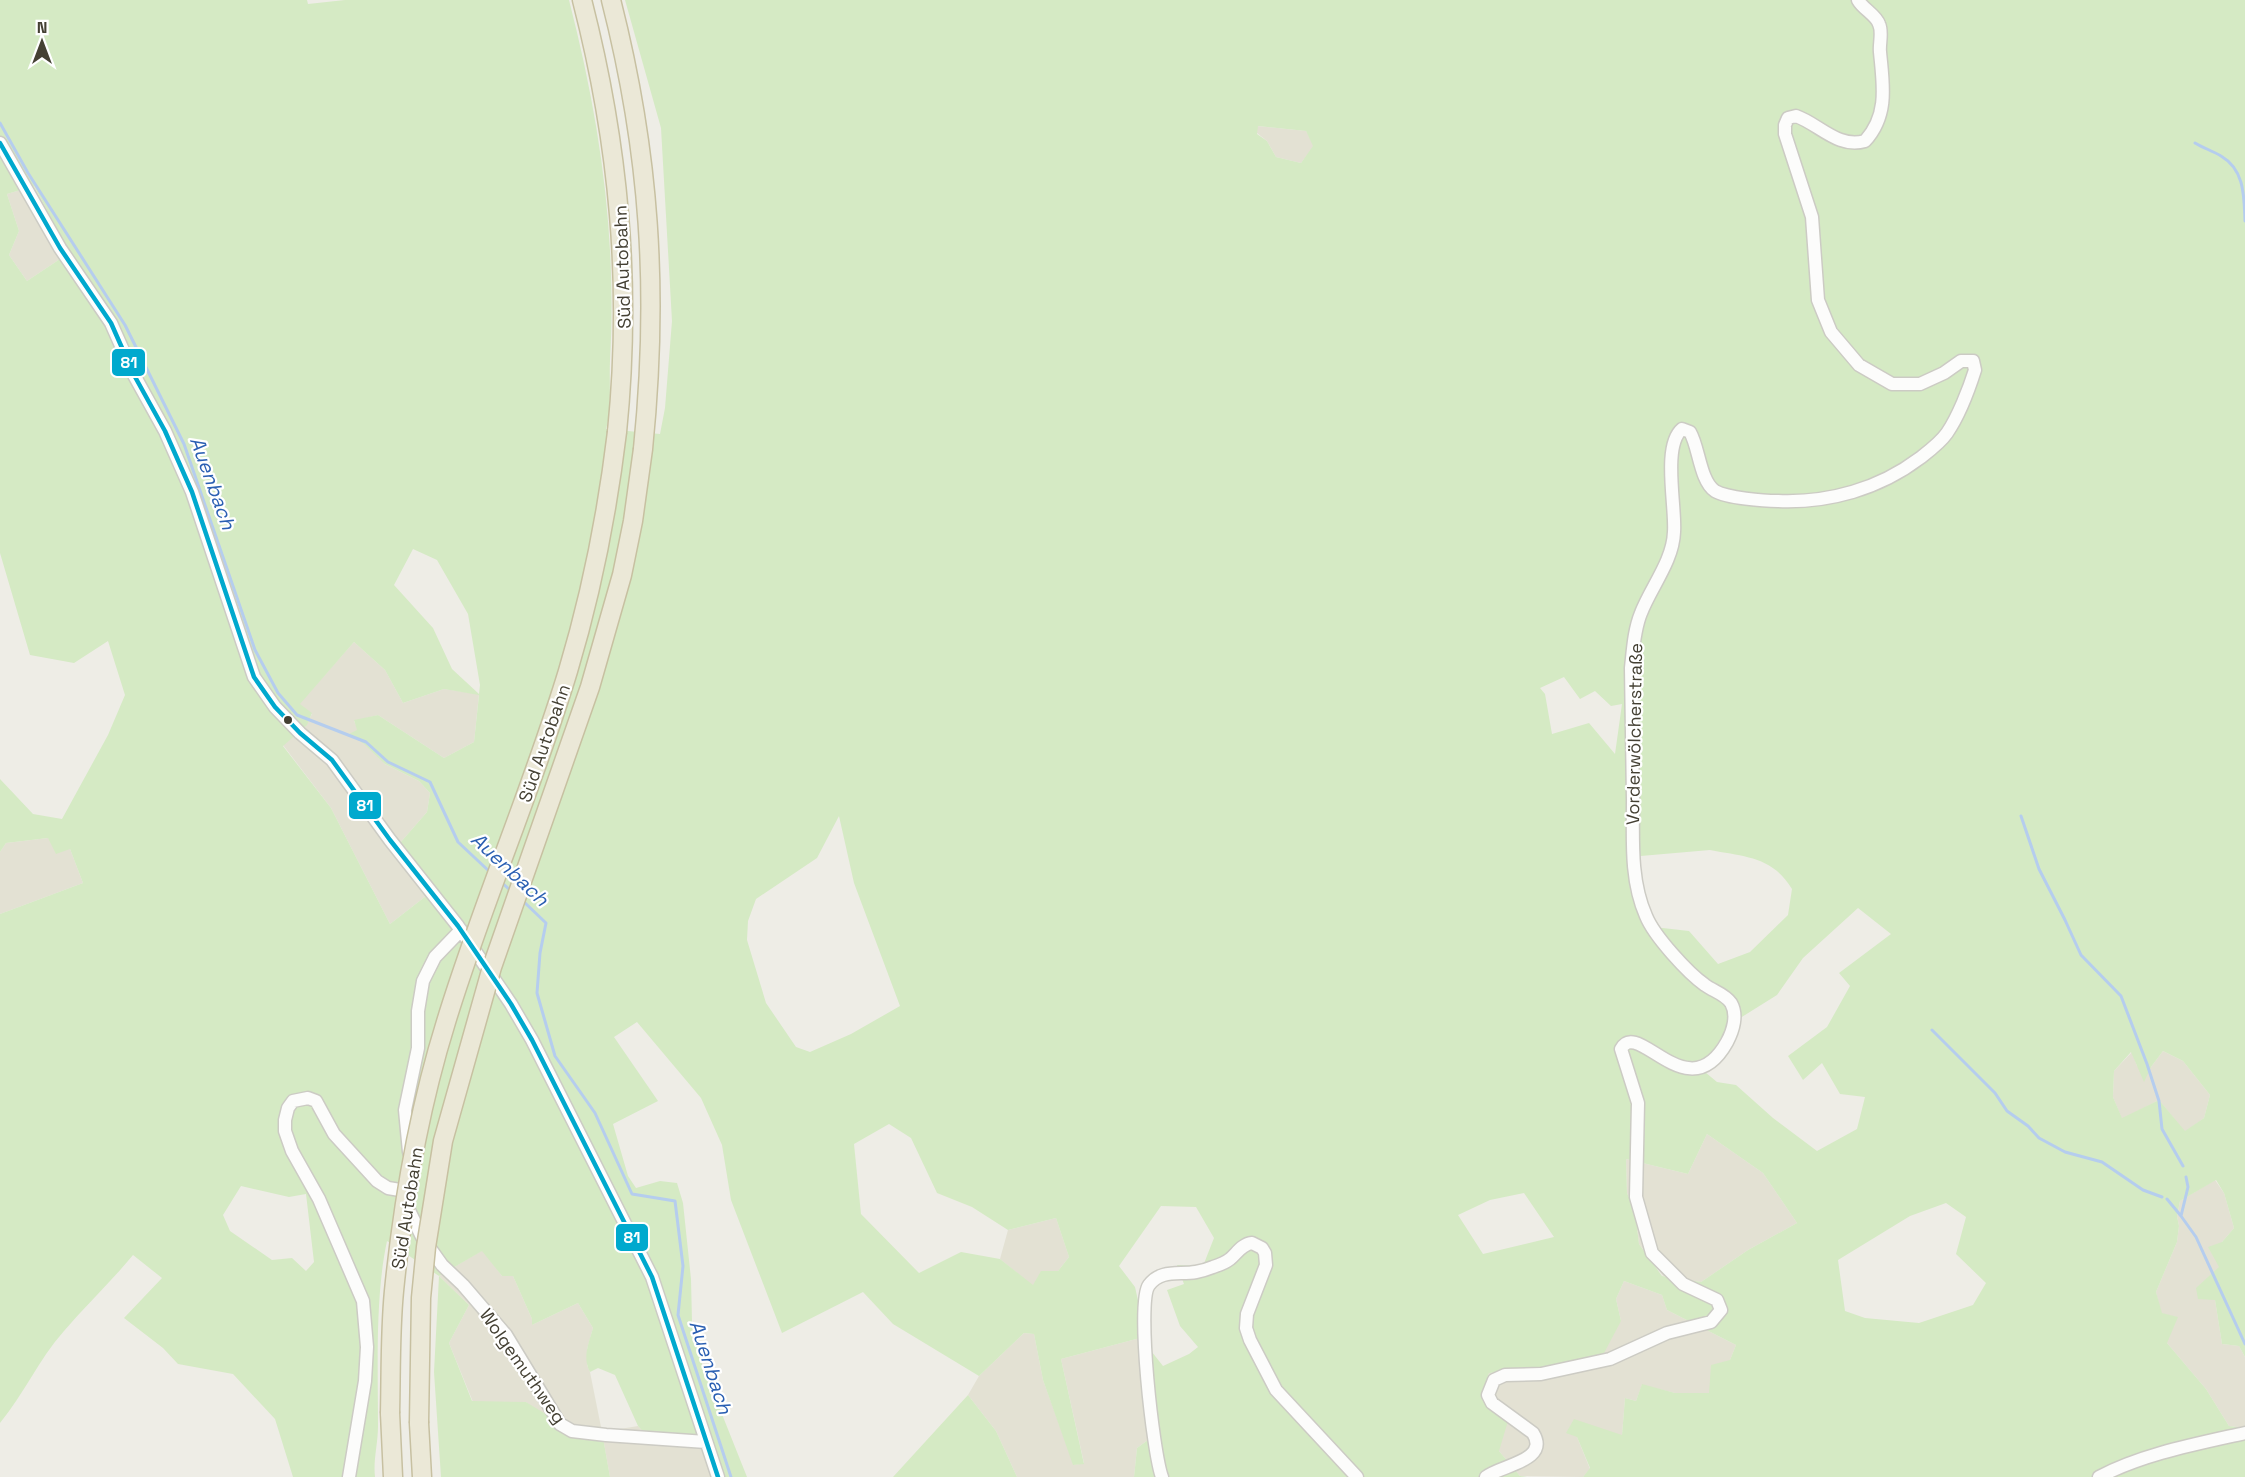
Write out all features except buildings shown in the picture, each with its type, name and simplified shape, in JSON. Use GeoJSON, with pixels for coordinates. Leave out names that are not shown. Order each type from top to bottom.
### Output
{"type":"FeatureCollection","features":[{"type":"Feature","properties":{"kind":"highway","name":"Süd Autobahn"},"geometry":{"type":"LineString","coordinates":[[393,1477],[390,1413],[394,1293],[407,1189],[423,1112],[446,1024],[466,961],[521,812],[568,670],[596,566],[607,511],[617,432],[625,330],[624,264],[611,130],[598,63],[582,0]]}},
{"type":"Feature","properties":{"kind":"highway","name":"Süd Autobahn"},"geometry":{"type":"LineString","coordinates":[[422,1477],[419,1423],[421,1298],[429,1226],[444,1141],[492,967],[552,800],[597,664],[622,575],[633,521],[643,449],[651,344],[651,262],[646,191],[625,54],[611,0]]}},
{"type":"Feature","properties":{"kind":"street","name":"Vorderwölcherstraße"},"geometry":{"type":"LineString","coordinates":[[1486,1477],[1500,1468],[1532,1456],[1537,1447],[1533,1433],[1492,1403],[1488,1395],[1494,1380],[1505,1375],[1541,1374],[1610,1359],[1667,1333],[1711,1322],[1721,1310],[1717,1300],[1683,1284],[1652,1253],[1636,1197],[1638,1103],[1621,1049],[1630,1041],[1638,1042],[1665,1061],[1679,1067],[1702,1067],[1718,1054],[1727,1042],[1735,1020],[1731,1004],[1726,998],[1704,984],[1665,945],[1646,917],[1634,876],[1631,668],[1639,616],[1669,556],[1674,536],[1671,456],[1677,433],[1682,429],[1692,436],[1707,480],[1715,490],[1769,501],[1809,502],[1846,495],[1900,473],[1939,442],[1947,433],[1975,370],[1973,361],[1968,359],[1920,384],[1892,384],[1880,379],[1859,365],[1831,332],[1818,300],[1812,217],[1785,134],[1785,125],[1788,118],[1796,116],[1837,139],[1853,143],[1865,141],[1876,124],[1884,92],[1880,50],[1881,30],[1879,24],[1858,0]]}},
{"type":"Feature","properties":{"kind":"street"},"geometry":{"type":"LineString","coordinates":[[0,143],[60,248],[111,323],[134,375],[165,431],[192,492],[254,677],[275,707],[300,733],[332,760],[390,840],[461,930],[511,1004],[532,1040],[652,1277],[718,1477]]}},
{"type":"Feature","properties":{"kind":"street"},"geometry":{"type":"LineString","coordinates":[[349,1477],[366,1381],[367,1347],[363,1301],[319,1199],[292,1151],[285,1131],[288,1108],[293,1101],[302,1098],[316,1101],[334,1134],[376,1181],[388,1188],[400,1190],[408,1178],[411,1164],[405,1110],[418,1048],[418,1011],[423,981],[435,957],[461,930]]}},
{"type":"Feature","properties":{"kind":"street","name":"Wolgemuthweg"},"geometry":{"type":"LineString","coordinates":[[400,1190],[422,1237],[442,1265],[463,1285],[506,1335],[560,1424],[572,1431],[594,1434],[706,1442]]}},
{"type":"Feature","properties":{"kind":"street"},"geometry":{"type":"LineString","coordinates":[[1162,1477],[1155,1450],[1148,1375],[1143,1304],[1147,1287],[1167,1273],[1194,1273],[1228,1261],[1244,1246],[1252,1243],[1262,1248],[1266,1265],[1247,1314],[1246,1328],[1250,1340],[1276,1390],[1357,1477]]}},
{"type":"Feature","properties":{"kind":"street"},"geometry":{"type":"LineString","coordinates":[[2098,1477],[2116,1468],[2184,1447],[2245,1433]]}},
{"type":"Feature","properties":{"kind":"shaded area"},"geometry":{"type":"Polygon","coordinates":[[[1257,126],[1306,131],[1314,146],[1301,163],[1276,157],[1267,141],[1257,133],[1257,126]]]}},
{"type":"Feature","properties":{"kind":"shaded area"},"geometry":{"type":"Polygon","coordinates":[[[34,186],[68,249],[57,261],[27,281],[9,255],[19,231],[7,194],[34,186]]]}},
{"type":"Feature","properties":{"kind":"shaded area"},"geometry":{"type":"Polygon","coordinates":[[[354,642],[385,670],[403,703],[444,689],[479,694],[474,742],[444,758],[378,715],[354,721],[358,730],[357,738],[376,753],[385,764],[419,781],[430,793],[427,812],[400,843],[435,889],[390,924],[331,808],[283,745],[306,725],[312,714],[299,704],[354,642]]]}},
{"type":"Feature","properties":{"kind":"shaded area"},"geometry":{"type":"Polygon","coordinates":[[[48,838],[70,849],[83,883],[0,914],[0,852],[6,843],[48,838]]]}},
{"type":"Feature","properties":{"kind":"shaded area"},"geometry":{"type":"Polygon","coordinates":[[[2163,1051],[2183,1061],[2210,1095],[2204,1118],[2185,1132],[2159,1100],[2122,1119],[2113,1097],[2114,1071],[2132,1052],[2137,1066],[2151,1067],[2163,1051]]]}},
{"type":"Feature","properties":{"kind":"shaded area"},"geometry":{"type":"Polygon","coordinates":[[[1707,1134],[1763,1173],[1797,1223],[1748,1250],[1701,1282],[1663,1276],[1639,1244],[1635,1211],[1627,1193],[1626,1159],[1688,1174],[1707,1134]]]}},
{"type":"Feature","properties":{"kind":"shaded area"},"geometry":{"type":"Polygon","coordinates":[[[2215,1180],[2224,1193],[2234,1228],[2222,1242],[2215,1300],[2222,1344],[2239,1346],[2245,1357],[2245,1428],[2229,1426],[2206,1389],[2167,1343],[2156,1292],[2177,1242],[2179,1226],[2177,1216],[2180,1201],[2215,1180]]]}},
{"type":"Feature","properties":{"kind":"shaded area"},"geometry":{"type":"Polygon","coordinates":[[[1056,1218],[1069,1257],[1058,1271],[1033,1286],[1000,1259],[1008,1230],[1056,1218]]]}},
{"type":"Feature","properties":{"kind":"shaded area"},"geometry":{"type":"Polygon","coordinates":[[[483,1250],[502,1276],[513,1276],[532,1319],[532,1325],[578,1303],[593,1328],[587,1349],[587,1365],[602,1432],[564,1431],[526,1402],[473,1402],[449,1343],[469,1305],[439,1276],[483,1250]]]}},
{"type":"Feature","properties":{"kind":"shaded area"},"geometry":{"type":"Polygon","coordinates":[[[1624,1281],[1662,1295],[1667,1310],[1736,1345],[1730,1360],[1710,1393],[1675,1393],[1642,1385],[1636,1401],[1625,1398],[1622,1435],[1577,1437],[1590,1469],[1583,1477],[1520,1476],[1499,1451],[1491,1406],[1483,1389],[1489,1373],[1545,1369],[1621,1321],[1616,1299],[1624,1281]]]}},
{"type":"Feature","properties":{"kind":"shaded area"},"geometry":{"type":"Polygon","coordinates":[[[1024,1333],[1034,1334],[1043,1380],[1074,1465],[1084,1463],[1061,1359],[1140,1338],[1152,1437],[1137,1448],[1134,1477],[1017,1477],[996,1431],[968,1395],[979,1376],[1024,1333]]]}},
{"type":"Feature","properties":{"kind":"shaded area"},"geometry":{"type":"Polygon","coordinates":[[[638,1426],[645,1434],[709,1434],[723,1477],[610,1477],[602,1432],[638,1426]]]}},
{"type":"Feature","properties":{"kind":"green space"},"geometry":{"type":"Polygon","coordinates":[[[0,0],[307,0],[308,4],[345,0],[569,0],[597,134],[608,224],[612,315],[610,404],[606,429],[660,434],[665,408],[672,321],[661,128],[625,0],[2245,0],[2245,1357],[2239,1346],[2222,1344],[2215,1300],[2198,1299],[2196,1288],[2219,1267],[2208,1247],[2222,1242],[2234,1228],[2224,1193],[2216,1180],[2180,1201],[2177,1216],[2179,1226],[2177,1242],[2156,1292],[2162,1313],[2178,1317],[2167,1343],[2206,1389],[2229,1426],[2245,1428],[2245,1477],[1583,1477],[1590,1468],[1577,1437],[1566,1433],[1574,1419],[1622,1435],[1625,1398],[1636,1401],[1642,1384],[1675,1393],[1709,1393],[1711,1365],[1730,1360],[1736,1345],[1667,1310],[1662,1295],[1624,1281],[1616,1299],[1621,1321],[1603,1355],[1545,1369],[1489,1373],[1483,1390],[1491,1406],[1508,1421],[1499,1451],[1520,1476],[1527,1477],[1134,1477],[1137,1448],[1152,1437],[1144,1342],[1163,1366],[1189,1354],[1198,1347],[1180,1326],[1167,1290],[1184,1284],[1177,1265],[1203,1266],[1214,1238],[1196,1207],[1161,1206],[1119,1266],[1135,1287],[1139,1305],[1140,1338],[1061,1359],[1084,1464],[1073,1465],[1043,1380],[1034,1334],[1024,1333],[979,1376],[893,1324],[863,1292],[782,1333],[731,1200],[722,1145],[701,1098],[637,1022],[614,1037],[658,1101],[613,1124],[628,1176],[636,1188],[660,1181],[677,1183],[683,1203],[691,1279],[692,1322],[702,1364],[747,1477],[723,1477],[709,1434],[688,1437],[645,1434],[638,1426],[615,1375],[598,1368],[590,1372],[586,1356],[593,1328],[578,1303],[532,1325],[532,1319],[513,1276],[502,1276],[482,1251],[439,1276],[387,1241],[379,1309],[375,1477],[293,1477],[275,1419],[233,1374],[178,1364],[163,1348],[124,1318],[162,1278],[133,1255],[55,1342],[0,1423],[0,914],[83,883],[70,849],[56,854],[48,838],[6,843],[0,852],[0,779],[33,814],[62,819],[108,735],[125,695],[108,641],[74,663],[30,655],[0,553],[0,0]],[[1258,126],[1257,134],[1267,141],[1276,157],[1301,163],[1313,146],[1306,131],[1258,126]],[[34,186],[7,194],[19,231],[9,255],[27,281],[57,261],[68,249],[34,186]],[[413,549],[394,585],[433,628],[452,669],[479,694],[480,685],[468,614],[437,560],[413,549]],[[354,642],[300,704],[312,713],[307,725],[283,746],[331,808],[390,924],[435,889],[400,843],[427,812],[430,793],[419,781],[385,764],[364,744],[349,734],[357,730],[354,720],[378,715],[444,758],[474,742],[479,695],[444,689],[403,703],[385,670],[354,642]],[[1564,677],[1540,688],[1545,694],[1552,734],[1589,723],[1615,754],[1622,704],[1611,706],[1595,691],[1580,699],[1564,677]],[[839,816],[817,858],[756,899],[748,921],[747,940],[766,1003],[796,1047],[810,1052],[851,1034],[900,1006],[854,883],[839,816]],[[1710,850],[1629,857],[1630,890],[1645,926],[1689,931],[1718,964],[1750,952],[1788,915],[1792,889],[1776,870],[1757,860],[1735,854],[1710,850]],[[1858,908],[1803,958],[1777,995],[1729,1025],[1709,1057],[1693,1062],[1717,1082],[1736,1085],[1773,1118],[1817,1151],[1857,1129],[1865,1097],[1840,1094],[1822,1063],[1803,1080],[1788,1056],[1827,1027],[1850,986],[1839,973],[1891,934],[1858,908]],[[2163,1051],[2151,1067],[2144,1082],[2131,1052],[2114,1071],[2113,1097],[2122,1118],[2159,1100],[2185,1131],[2204,1118],[2210,1095],[2183,1061],[2163,1051]],[[889,1124],[854,1144],[861,1214],[919,1273],[961,1252],[1000,1259],[1033,1285],[1041,1271],[1058,1271],[1069,1257],[1056,1218],[1008,1230],[972,1207],[937,1193],[911,1138],[889,1124]],[[1707,1134],[1688,1174],[1626,1159],[1627,1193],[1635,1211],[1639,1244],[1662,1276],[1701,1282],[1748,1250],[1797,1223],[1763,1173],[1707,1134]],[[241,1186],[223,1215],[230,1231],[272,1260],[292,1258],[306,1271],[314,1262],[306,1194],[289,1197],[241,1186]],[[1524,1193],[1490,1200],[1458,1215],[1483,1254],[1554,1237],[1524,1193]],[[1946,1203],[1910,1216],[1838,1260],[1845,1311],[1865,1318],[1919,1323],[1973,1305],[1986,1283],[1956,1254],[1966,1217],[1946,1203]]]}},
{"type":"Feature","properties":{"kind":"green space"},"geometry":{"type":"Polygon","coordinates":[[[439,1276],[469,1305],[449,1343],[472,1401],[526,1402],[544,1413],[564,1431],[602,1432],[610,1477],[441,1477],[434,1372],[439,1276]]]}},
{"type":"Feature","properties":{"kind":"green space"},"geometry":{"type":"Polygon","coordinates":[[[968,1395],[996,1431],[1017,1477],[893,1477],[968,1395]]]}},
{"type":"Feature","properties":{"kind":"waterway","name":"Auenbach"},"geometry":{"type":"LineString","coordinates":[[0,123],[28,173],[125,325],[184,444],[255,650],[278,693],[297,715],[366,742],[388,762],[430,782],[458,842],[491,873]]}},
{"type":"Feature","properties":{"kind":"waterway"},"geometry":{"type":"LineString","coordinates":[[2195,143],[2221,156],[2235,169],[2242,185],[2245,221]]}},
{"type":"Feature","properties":{"kind":"waterway"},"geometry":{"type":"LineString","coordinates":[[2021,816],[2039,869],[2081,955],[2121,996],[2159,1101],[2162,1129],[2183,1166]]}},
{"type":"Feature","properties":{"kind":"waterway","name":"Auenbach"},"geometry":{"type":"LineString","coordinates":[[500,881],[511,891]]}},
{"type":"Feature","properties":{"kind":"waterway","name":"Auenbach"},"geometry":{"type":"LineString","coordinates":[[523,901],[546,923],[540,953],[537,993],[555,1056],[595,1113],[632,1194],[675,1201],[683,1266],[678,1315],[731,1477]]}},
{"type":"Feature","properties":{"kind":"waterway"},"geometry":{"type":"LineString","coordinates":[[1932,1030],[1995,1093],[2007,1111],[2028,1126],[2039,1138],[2065,1152],[2102,1162],[2143,1190],[2162,1197]]}},
{"type":"Feature","properties":{"kind":"waterway"},"geometry":{"type":"LineString","coordinates":[[2186,1177],[2188,1187],[2181,1216],[2196,1237],[2245,1344]]}},
{"type":"Feature","properties":{"kind":"waterway"},"geometry":{"type":"LineString","coordinates":[[2167,1199],[2181,1216]]}},
{"type":"Feature","properties":{"kind":"transit line","name":"81"},"geometry":{"type":"LineString","coordinates":[[0,143],[60,248],[111,323],[134,375],[165,431],[192,492],[254,677],[275,707],[300,733],[332,760],[390,840],[458,926],[511,1004],[532,1040],[652,1277],[718,1477]]}}]}
